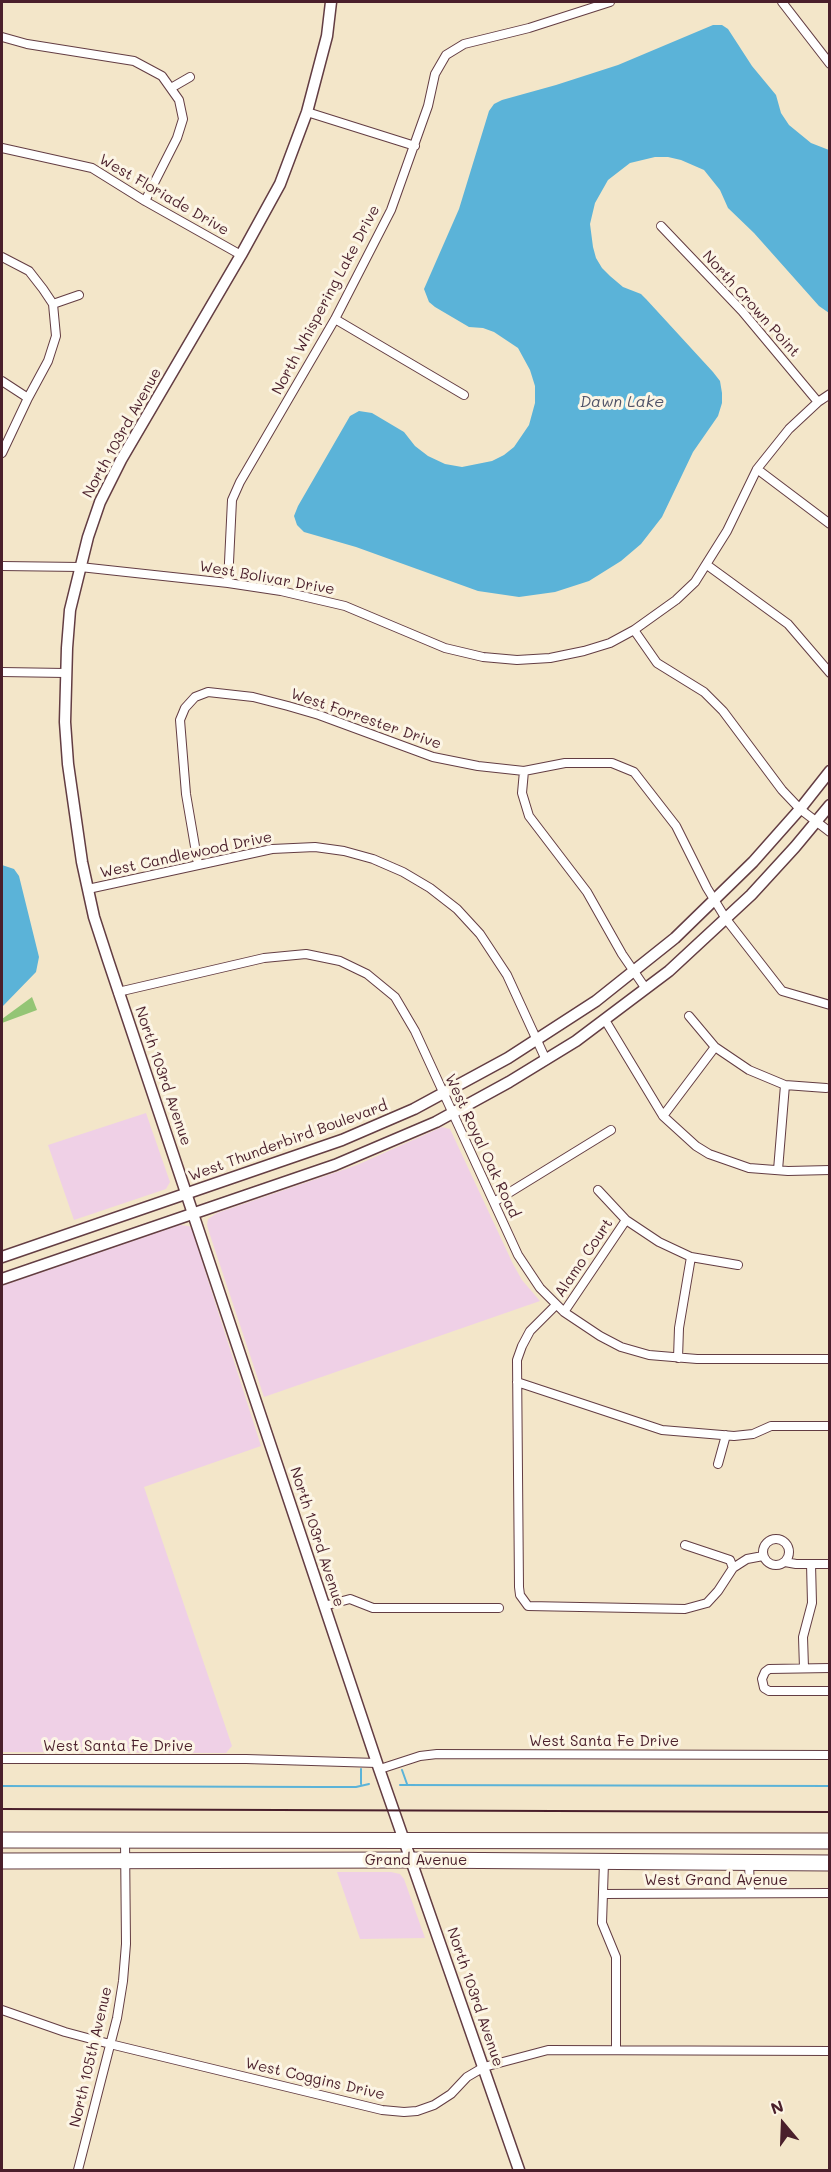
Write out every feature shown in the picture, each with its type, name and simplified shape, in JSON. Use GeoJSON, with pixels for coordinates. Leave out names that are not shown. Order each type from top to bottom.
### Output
{"type":"FeatureCollection","features":[{"type":"Feature","properties":{"kind":"highway","name":"Grand Avenue"},"geometry":{"type":"LineString","coordinates":[[2,1840],[830,1841]]}},
{"type":"Feature","properties":{"kind":"highway","name":"Grand Avenue"},"geometry":{"type":"LineString","coordinates":[[2,1861],[411,1860],[830,1863]]}},
{"type":"Feature","properties":{"kind":"street","name":"North 103rd Avenue"},"geometry":{"type":"LineString","coordinates":[[331,2],[327,36],[307,112],[280,184],[121,460],[100,502],[88,537],[70,610],[65,673],[65,722],[70,785],[77,834],[94,917],[118,992],[324,1606],[519,2170]]}},
{"type":"Feature","properties":{"kind":"street","name":"North Whispering Lake Drive"},"geometry":{"type":"LineString","coordinates":[[228,583],[232,500],[240,482],[334,319],[391,210],[428,106],[435,74],[446,55],[464,44],[529,28],[610,2]]}},
{"type":"Feature","properties":{"kind":"street"},"geometry":{"type":"LineString","coordinates":[[783,2],[830,64]]}},
{"type":"Feature","properties":{"kind":"street"},"geometry":{"type":"LineString","coordinates":[[2,37],[27,44],[134,61],[162,75],[179,100],[183,119],[177,138],[145,201]]}},
{"type":"Feature","properties":{"kind":"street"},"geometry":{"type":"LineString","coordinates":[[171,88],[190,77]]}},
{"type":"Feature","properties":{"kind":"street"},"geometry":{"type":"LineString","coordinates":[[307,112],[415,146]]}},
{"type":"Feature","properties":{"kind":"street","name":"West Floriade Drive"},"geometry":{"type":"LineString","coordinates":[[2,148],[92,168],[241,255]]}},
{"type":"Feature","properties":{"kind":"street","name":"North Crown Point"},"geometry":{"type":"LineString","coordinates":[[661,226],[742,311],[818,402]]}},
{"type":"Feature","properties":{"kind":"street"},"geometry":{"type":"LineString","coordinates":[[2,257],[29,271],[53,304],[56,336],[48,361],[2,453]]}},
{"type":"Feature","properties":{"kind":"street"},"geometry":{"type":"LineString","coordinates":[[53,304],[79,295]]}},
{"type":"Feature","properties":{"kind":"street"},"geometry":{"type":"LineString","coordinates":[[334,319],[464,395]]}},
{"type":"Feature","properties":{"kind":"street"},"geometry":{"type":"LineString","coordinates":[[2,381],[28,398]]}},
{"type":"Feature","properties":{"kind":"street","name":"West Bolivar Drive"},"geometry":{"type":"LineString","coordinates":[[2,566],[80,567],[281,591],[345,606],[445,648],[483,657],[517,660],[550,658],[584,651],[610,643],[634,630],[676,600],[695,582],[727,531],[757,469],[789,429],[830,394]]}},
{"type":"Feature","properties":{"kind":"street"},"geometry":{"type":"LineString","coordinates":[[757,469],[830,524]]}},
{"type":"Feature","properties":{"kind":"street"},"geometry":{"type":"LineString","coordinates":[[707,565],[788,624],[830,673]]}},
{"type":"Feature","properties":{"kind":"street"},"geometry":{"type":"LineString","coordinates":[[634,630],[657,663],[704,692],[723,711],[782,790],[800,809],[830,832]]}},
{"type":"Feature","properties":{"kind":"street"},"geometry":{"type":"LineString","coordinates":[[2,672],[65,673]]}},
{"type":"Feature","properties":{"kind":"street","name":"West Forrester Drive"},"geometry":{"type":"LineString","coordinates":[[198,864],[182,764],[180,720],[184,708],[195,697],[208,692],[253,697],[319,715],[433,757],[478,766],[524,771],[565,763],[612,763],[634,772],[676,826],[726,920],[782,991],[830,1005]]}},
{"type":"Feature","properties":{"kind":"street"},"geometry":{"type":"LineString","coordinates":[[524,771],[522,793],[529,816],[587,892],[633,972],[646,989]]}},
{"type":"Feature","properties":{"kind":"street","name":"West Thunderbird Boulevard"},"geometry":{"type":"LineString","coordinates":[[2,1257],[362,1132],[444,1094],[537,1040],[581,1011],[675,938],[753,862],[830,771]]}},
{"type":"Feature","properties":{"kind":"street"},"geometry":{"type":"LineString","coordinates":[[2,1280],[370,1152],[453,1113],[546,1060],[605,1020],[677,964],[726,920],[771,874],[830,806]]}},
{"type":"Feature","properties":{"kind":"street","name":"West Candlewood Drive"},"geometry":{"type":"LineString","coordinates":[[88,890],[265,849],[315,847],[358,855],[403,872],[444,898],[480,934],[507,975],[546,1060]]}},
{"type":"Feature","properties":{"kind":"street","name":"West Royal Oak Road"},"geometry":{"type":"LineString","coordinates":[[118,992],[264,958],[306,954],[340,961],[367,974],[395,997],[415,1031],[522,1262],[540,1288],[564,1312],[592,1332],[621,1347],[649,1355],[678,1358],[830,1359]]}},
{"type":"Feature","properties":{"kind":"street"},"geometry":{"type":"LineString","coordinates":[[689,1016],[715,1047],[749,1070],[785,1085],[826,1088]]}},
{"type":"Feature","properties":{"kind":"street"},"geometry":{"type":"LineString","coordinates":[[605,1020],[663,1116],[681,1134],[709,1154],[748,1168],[830,1170]]}},
{"type":"Feature","properties":{"kind":"street"},"geometry":{"type":"LineString","coordinates":[[663,1116],[715,1047]]}},
{"type":"Feature","properties":{"kind":"street"},"geometry":{"type":"LineString","coordinates":[[778,1170],[785,1085]]}},
{"type":"Feature","properties":{"kind":"street"},"geometry":{"type":"LineString","coordinates":[[494,1202],[611,1130]]}},
{"type":"Feature","properties":{"kind":"street"},"geometry":{"type":"LineString","coordinates":[[362,1132],[370,1152]]}},
{"type":"Feature","properties":{"kind":"street"},"geometry":{"type":"LineString","coordinates":[[598,1190],[626,1220],[659,1242],[692,1257],[738,1264]]}},
{"type":"Feature","properties":{"kind":"street","name":"Alamo Court"},"geometry":{"type":"LineString","coordinates":[[564,1312],[626,1220]]}},
{"type":"Feature","properties":{"kind":"street"},"geometry":{"type":"LineString","coordinates":[[68,1235],[74,1255]]}},
{"type":"Feature","properties":{"kind":"street"},"geometry":{"type":"LineString","coordinates":[[678,1358],[679,1329],[692,1257]]}},
{"type":"Feature","properties":{"kind":"street"},"geometry":{"type":"LineString","coordinates":[[556,1305],[530,1331],[517,1360],[519,1587],[520,1595],[528,1606],[685,1609],[707,1603],[733,1568],[747,1558],[763,1556],[772,1564],[785,1562],[830,1564]]}},
{"type":"Feature","properties":{"kind":"street"},"geometry":{"type":"LineString","coordinates":[[517,1382],[662,1430],[726,1435],[753,1434],[771,1426],[830,1426]]}},
{"type":"Feature","properties":{"kind":"street"},"geometry":{"type":"LineString","coordinates":[[718,1464],[726,1435]]}},
{"type":"Feature","properties":{"kind":"street"},"geometry":{"type":"LineString","coordinates":[[763,1556],[766,1544],[773,1539],[782,1540],[789,1550],[785,1562]]}},
{"type":"Feature","properties":{"kind":"street"},"geometry":{"type":"LineString","coordinates":[[685,1545],[730,1560],[733,1568]]}},
{"type":"Feature","properties":{"kind":"street"},"geometry":{"type":"LineString","coordinates":[[804,1668],[803,1637],[812,1603],[811,1564]]}},
{"type":"Feature","properties":{"kind":"street"},"geometry":{"type":"LineString","coordinates":[[324,1606],[350,1599],[373,1608],[498,1608]]}},
{"type":"Feature","properties":{"kind":"street"},"geometry":{"type":"LineString","coordinates":[[830,1668],[769,1669],[763,1675],[765,1688],[774,1692],[830,1691]]}},
{"type":"Feature","properties":{"kind":"street","name":"West Santa Fe Drive"},"geometry":{"type":"LineString","coordinates":[[2,1759],[246,1759],[379,1766],[437,1754],[830,1755]]}},
{"type":"Feature","properties":{"kind":"street","name":"North 105th Avenue"},"geometry":{"type":"LineString","coordinates":[[78,2170],[120,2000],[125,1963],[125,1840]]}},
{"type":"Feature","properties":{"kind":"street"},"geometry":{"type":"LineString","coordinates":[[604,1862],[602,1923],[616,1957],[616,2050]]}},
{"type":"Feature","properties":{"kind":"street"},"geometry":{"type":"LineString","coordinates":[[749,1862],[750,1892]]}},
{"type":"Feature","properties":{"kind":"street","name":"West Grand Avenue"},"geometry":{"type":"LineString","coordinates":[[603,1894],[830,1893]]}},
{"type":"Feature","properties":{"kind":"street","name":"West Coggins Drive"},"geometry":{"type":"LineString","coordinates":[[2,2010],[64,2032],[382,2110],[417,2111],[434,2105],[451,2094],[467,2077],[484,2067],[548,2050],[830,2051]]}},
{"type":"Feature","properties":{"kind":"shaded area"},"geometry":{"type":"Polygon","coordinates":[[[146,1113],[170,1182],[166,1189],[74,1220],[48,1145],[146,1113]]]}},
{"type":"Feature","properties":{"kind":"shaded area"},"geometry":{"type":"Polygon","coordinates":[[[442,1127],[450,1129],[513,1264],[522,1280],[540,1301],[264,1397],[209,1232],[208,1219],[217,1213],[357,1165],[442,1127]]]}},
{"type":"Feature","properties":{"kind":"shaded area"},"geometry":{"type":"Polygon","coordinates":[[[180,1225],[189,1226],[192,1230],[261,1446],[144,1487],[232,1746],[226,1753],[2,1752],[2,1286],[180,1225]]]}},
{"type":"Feature","properties":{"kind":"shaded area"},"geometry":{"type":"Polygon","coordinates":[[[337,1872],[400,1874],[404,1879],[425,1938],[360,1939],[337,1872]]]}},
{"type":"Feature","properties":{"kind":"green space"},"geometry":{"type":"Polygon","coordinates":[[[32,997],[37,1010],[2,1023],[2,1019],[32,997]]]}},
{"type":"Feature","properties":{"kind":"water","name":"Dawn Lake"},"geometry":{"type":"Polygon","coordinates":[[[713,25],[722,25],[728,29],[752,66],[776,95],[781,113],[789,125],[811,143],[829,150],[829,313],[819,306],[754,233],[728,208],[720,190],[704,170],[668,157],[655,157],[630,163],[608,180],[595,203],[590,224],[596,258],[602,268],[623,287],[641,294],[646,299],[713,372],[720,381],[722,393],[718,416],[693,452],[662,517],[641,544],[621,561],[589,581],[555,592],[519,597],[478,591],[356,547],[304,532],[297,525],[294,516],[298,506],[350,416],[359,411],[372,413],[404,432],[415,446],[428,456],[445,464],[462,467],[492,461],[504,455],[514,447],[529,425],[535,403],[535,386],[530,370],[518,348],[494,332],[469,327],[435,307],[429,302],[424,289],[459,209],[489,111],[494,104],[618,65],[713,25]]]}},
{"type":"Feature","properties":{"kind":"water"},"geometry":{"type":"Polygon","coordinates":[[[2,865],[14,869],[19,876],[39,957],[36,972],[2,1007],[2,865]]]}},
{"type":"Feature","properties":{"kind":"waterway"},"geometry":{"type":"LineString","coordinates":[[361,1769],[361,1784]]}},
{"type":"Feature","properties":{"kind":"waterway"},"geometry":{"type":"LineString","coordinates":[[402,1770],[407,1784]]}},
{"type":"Feature","properties":{"kind":"waterway"},"geometry":{"type":"LineString","coordinates":[[2,1786],[356,1787],[369,1784]]}},
{"type":"Feature","properties":{"kind":"waterway"},"geometry":{"type":"LineString","coordinates":[[400,1785],[830,1786]]}},
{"type":"Feature","properties":{"kind":"railway"},"geometry":{"type":"LineString","coordinates":[[2,1809],[830,1812]]}}]}
